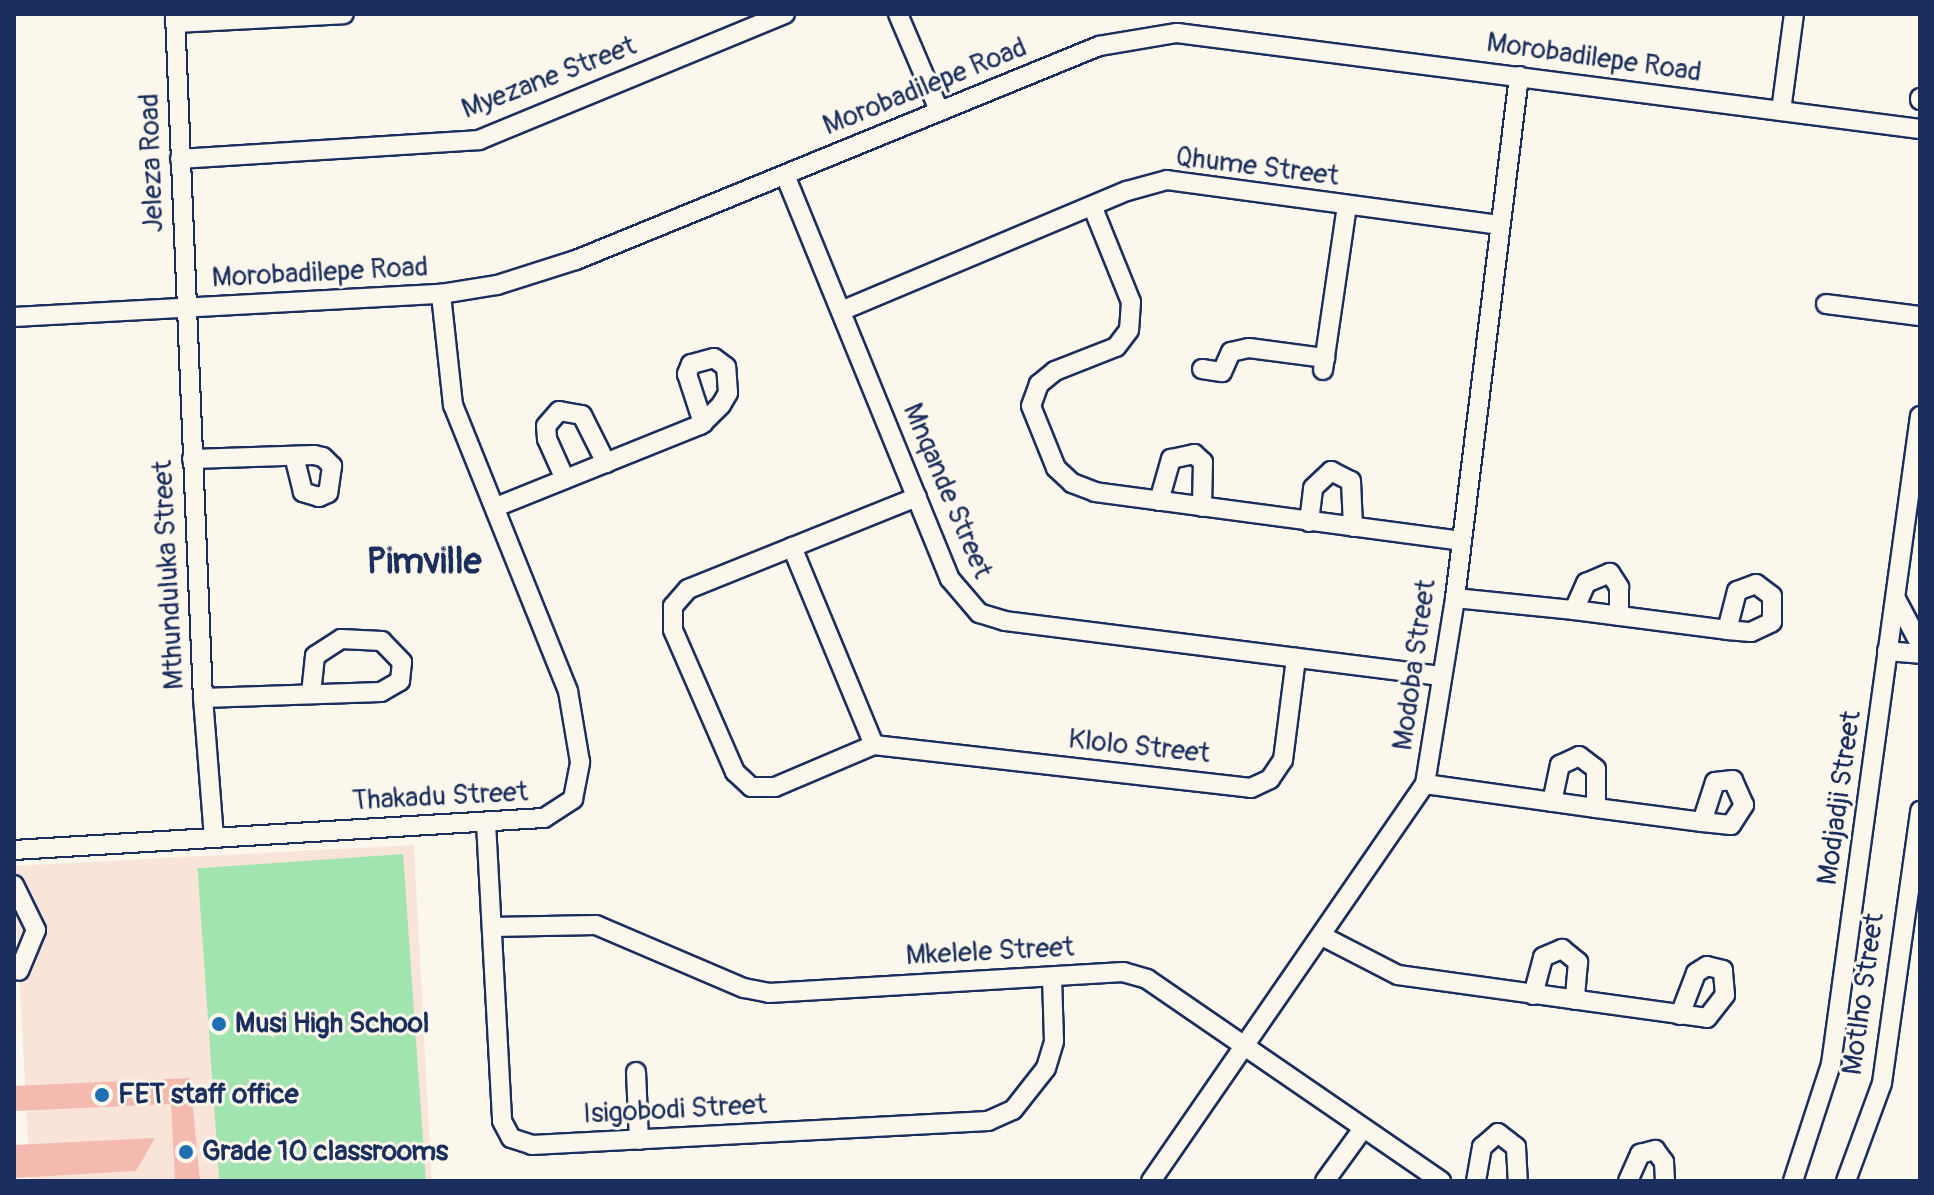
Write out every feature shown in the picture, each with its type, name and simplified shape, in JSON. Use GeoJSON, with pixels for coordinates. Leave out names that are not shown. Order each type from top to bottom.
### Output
{"type":"FeatureCollection","features":[{"type":"Feature","properties":{"kind":"street"},"geometry":{"type":"LineString","coordinates":[[175,18],[344,14]]}},
{"type":"Feature","properties":{"kind":"street","name":"Myezane Street"},"geometry":{"type":"LineString","coordinates":[[180,159],[479,140],[748,21],[785,14]]}},
{"type":"Feature","properties":{"kind":"street"},"geometry":{"type":"LineString","coordinates":[[898,14],[939,110]]}},
{"type":"Feature","properties":{"kind":"street"},"geometry":{"type":"LineString","coordinates":[[1781,111],[1794,14]]}},
{"type":"Feature","properties":{"kind":"street","name":"Jeleza Road"},"geometry":{"type":"LineString","coordinates":[[175,18],[184,310]]}},
{"type":"Feature","properties":{"kind":"street","name":"Morobadilepe Road"},"geometry":{"type":"LineString","coordinates":[[14,317],[441,294],[541,274],[1099,46],[1177,33],[1920,129]]}},
{"type":"Feature","properties":{"kind":"street","name":"Modoba Street"},"geometry":{"type":"LineString","coordinates":[[1151,1181],[1245,1043],[1324,937],[1425,784],[1455,598],[1519,76]]}},
{"type":"Feature","properties":{"kind":"street","name":"Mnqande Street"},"geometry":{"type":"LineString","coordinates":[[785,175],[950,579],[979,613],[1442,676]]}},
{"type":"Feature","properties":{"kind":"street","name":"Qhume Street"},"geometry":{"type":"LineString","coordinates":[[841,311],[1167,180],[1499,225]]}},
{"type":"Feature","properties":{"kind":"street"},"geometry":{"type":"LineString","coordinates":[[1202,369],[1222,372],[1231,352],[1249,348],[1324,364],[1347,206]]}},
{"type":"Feature","properties":{"kind":"street"},"geometry":{"type":"LineString","coordinates":[[1093,208],[1131,302],[1129,330],[1116,347],[1039,384],[1031,406],[1035,424],[1056,468],[1072,483],[1159,501],[1460,541]]}},
{"type":"Feature","properties":{"kind":"street","name":"Thakadu Street"},"geometry":{"type":"LineString","coordinates":[[14,850],[544,818],[573,799],[580,783],[568,691],[453,405],[441,294]]}},
{"type":"Feature","properties":{"kind":"street"},"geometry":{"type":"LineString","coordinates":[[1826,304],[1920,316]]}},
{"type":"Feature","properties":{"kind":"street","name":"Mthunduluka Street"},"geometry":{"type":"LineString","coordinates":[[184,310],[203,698],[214,837]]}},
{"type":"Feature","properties":{"kind":"street"},"geometry":{"type":"LineString","coordinates":[[565,479],[547,439],[546,426],[559,411],[582,415],[606,463]]}},
{"type":"Feature","properties":{"kind":"street","name":"Modjadji Street"},"geometry":{"type":"LineString","coordinates":[[1793,1181],[1831,1064],[1920,416]]}},
{"type":"Feature","properties":{"kind":"street"},"geometry":{"type":"LineString","coordinates":[[496,507],[703,423]]}},
{"type":"Feature","properties":{"kind":"street"},"geometry":{"type":"LineString","coordinates":[[1159,501],[1171,459],[1194,454],[1203,462],[1202,507]]}},
{"type":"Feature","properties":{"kind":"street"},"geometry":{"type":"LineString","coordinates":[[192,459],[294,456]]}},
{"type":"Feature","properties":{"kind":"street"},"geometry":{"type":"LineString","coordinates":[[1309,522],[1313,488],[1331,471],[1344,473],[1354,494],[1353,527]]}},
{"type":"Feature","properties":{"kind":"street"},"geometry":{"type":"LineString","coordinates":[[792,547],[874,745],[775,787],[751,787],[735,772],[673,630],[673,606],[688,589],[792,547],[917,497]]}},
{"type":"Feature","properties":{"kind":"street"},"geometry":{"type":"LineString","coordinates":[[1900,560],[1920,562]]}},
{"type":"Feature","properties":{"kind":"street"},"geometry":{"type":"LineString","coordinates":[[1574,610],[1586,583],[1610,573],[1619,587],[1619,616]]}},
{"type":"Feature","properties":{"kind":"street"},"geometry":{"type":"LineString","coordinates":[[1894,596],[1920,644]]}},
{"type":"Feature","properties":{"kind":"street"},"geometry":{"type":"LineString","coordinates":[[1455,598],[1727,630]]}},
{"type":"Feature","properties":{"kind":"street"},"geometry":{"type":"LineString","coordinates":[[203,698],[311,693],[394,689],[402,662],[382,641],[341,639],[315,656],[311,693]]}},
{"type":"Feature","properties":{"kind":"street"},"geometry":{"type":"LineString","coordinates":[[1887,651],[1920,654]]}},
{"type":"Feature","properties":{"kind":"street","name":"Klolo Street"},"geometry":{"type":"LineString","coordinates":[[874,745],[1251,788],[1270,779],[1283,760],[1296,658]]}},
{"type":"Feature","properties":{"kind":"street"},"geometry":{"type":"LineString","coordinates":[[1552,802],[1560,765],[1579,756],[1596,769],[1596,808]]}},
{"type":"Feature","properties":{"kind":"street"},"geometry":{"type":"LineString","coordinates":[[1425,784],[1702,822]]}},
{"type":"Feature","properties":{"kind":"street","name":"Motlho Street"},"geometry":{"type":"LineString","coordinates":[[1846,1181],[1882,1083],[1920,811]]}},
{"type":"Feature","properties":{"kind":"street","name":"Isigobodi Street"},"geometry":{"type":"LineString","coordinates":[[486,823],[502,1121],[511,1138],[532,1145],[988,1121],[1013,1110],[1046,1068],[1054,1041],[1052,978]]}},
{"type":"Feature","properties":{"kind":"street"},"geometry":{"type":"LineString","coordinates":[[14,885],[37,935],[19,971]]}},
{"type":"Feature","properties":{"kind":"street","name":"Mkelele Street"},"geometry":{"type":"LineString","coordinates":[[492,927],[596,925],[769,993],[1123,972],[1147,979],[1245,1043],[1362,1130],[1441,1181]]}},
{"type":"Feature","properties":{"kind":"street"},"geometry":{"type":"LineString","coordinates":[[1324,937],[1385,972],[1680,1015]]}},
{"type":"Feature","properties":{"kind":"street"},"geometry":{"type":"LineString","coordinates":[[1533,995],[1543,957],[1562,949],[1578,962],[1575,1000]]}},
{"type":"Feature","properties":{"kind":"street"},"geometry":{"type":"LineString","coordinates":[[636,1072],[639,1140]]}},
{"type":"Feature","properties":{"kind":"street"},"geometry":{"type":"LineString","coordinates":[[1325,1181],[1362,1130]]}},
{"type":"Feature","properties":{"kind":"street"},"geometry":{"type":"LineString","coordinates":[[1476,1181],[1482,1147],[1498,1133],[1516,1147],[1518,1181]]}},
{"type":"Feature","properties":{"kind":"street"},"geometry":{"type":"LineString","coordinates":[[1628,1181],[1640,1154],[1655,1150],[1664,1162],[1665,1181]]}},
{"type":"Feature","properties":{"kind":"shaded area","name":"Musi High School"},"geometry":{"type":"Polygon","coordinates":[[[414,845],[432,1181],[30,1181],[14,866],[414,845]]]}},
{"type":"Feature","properties":{"kind":"green space"},"geometry":{"type":"Polygon","coordinates":[[[403,854],[426,1181],[219,1181],[198,868],[403,854]]]}},
{"type":"Feature","properties":{"kind":"building","name":"FET staff office"},"geometry":{"type":"Polygon","coordinates":[[[190,1078],[200,1181],[175,1181],[171,1104],[14,1111],[14,1086],[190,1078]]]}},
{"type":"Feature","properties":{"kind":"building"},"geometry":{"type":"Polygon","coordinates":[[[155,1138],[136,1171],[14,1178],[14,1145],[155,1138]]]}},
{"type":"Feature","properties":{"kind":"place","name":"Musi High School"},"geometry":{"type":"Point","coordinates":[219,1024]}},
{"type":"Feature","properties":{"kind":"place","name":"FET staff office"},"geometry":{"type":"Point","coordinates":[102,1095]}},
{"type":"Feature","properties":{"kind":"place","name":"Grade 10 classrooms"},"geometry":{"type":"Point","coordinates":[186,1152]}},
{"type":"Feature","properties":{"kind":"district","name":"Pimville"},"geometry":{"type":"Point","coordinates":[424,562]}}]}
